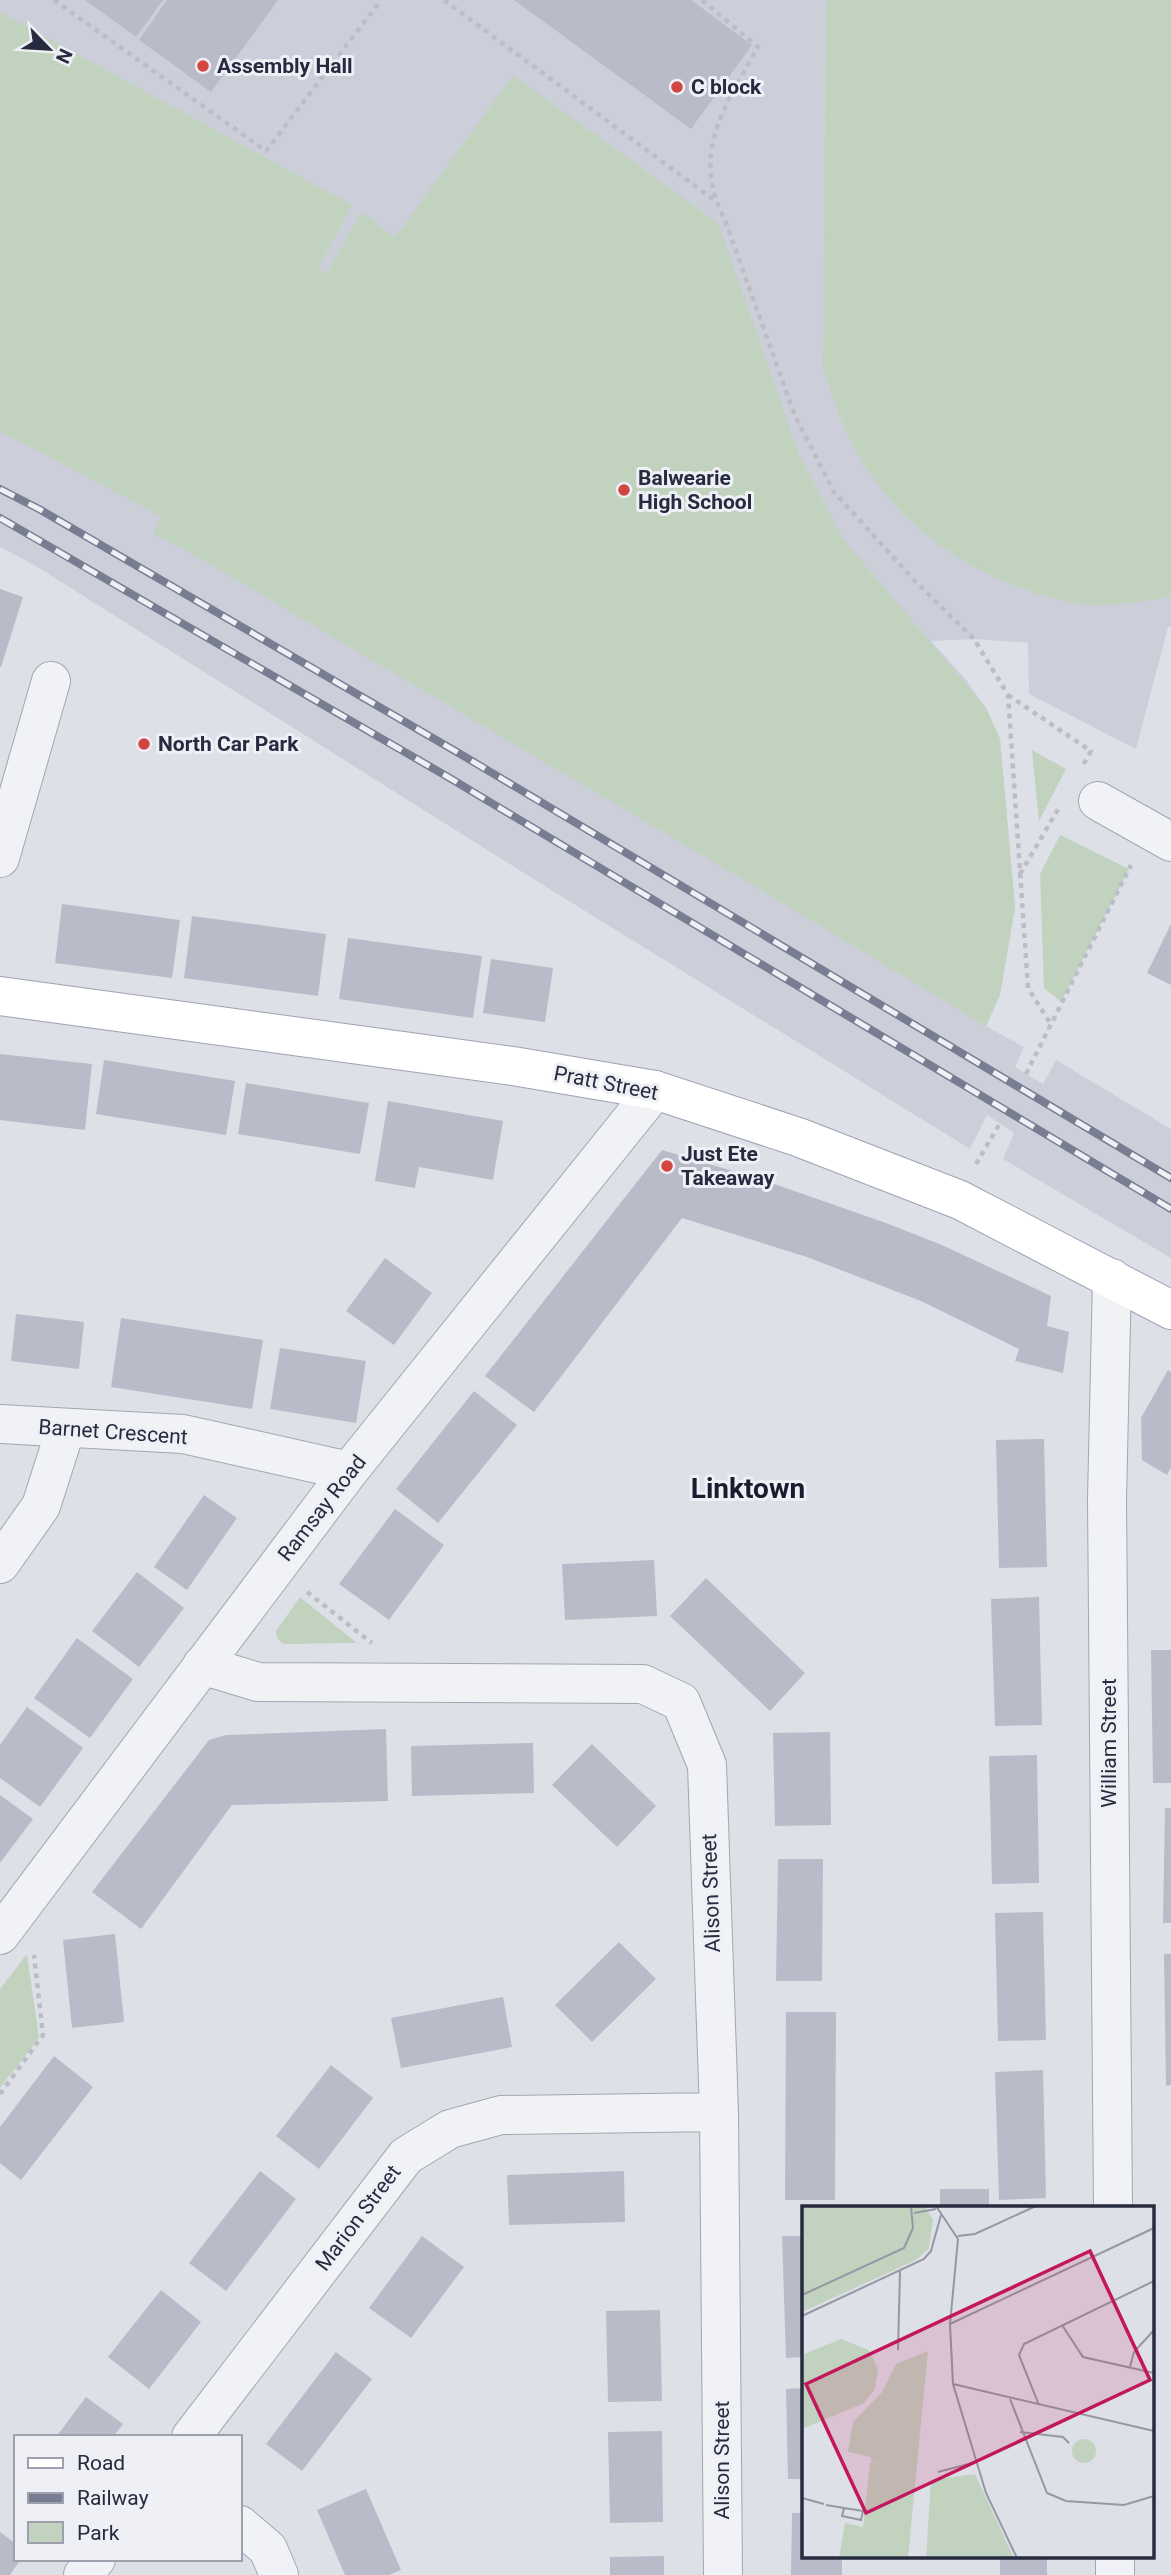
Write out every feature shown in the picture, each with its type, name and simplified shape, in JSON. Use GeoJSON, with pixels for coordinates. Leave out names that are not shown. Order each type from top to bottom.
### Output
{"type":"FeatureCollection","features":[{"type":"Feature","properties":{"kind":"main road","name":"Pratt Street"},"geometry":{"type":"LineString","coordinates":[[0,996],[513,1066],[655,1090],[798,1137],[960,1200],[1171,1310]]}},
{"type":"Feature","properties":{"kind":"street"},"geometry":{"type":"LineString","coordinates":[[0,858],[51,681]]}},
{"type":"Feature","properties":{"kind":"street"},"geometry":{"type":"LineString","coordinates":[[1081,790],[1160,836]]}},
{"type":"Feature","properties":{"kind":"street","name":"Ramsay Road"},"geometry":{"type":"LineString","coordinates":[[0,1935],[349,1471],[655,1090]]}},
{"type":"Feature","properties":{"kind":"street","name":"William Street"},"geometry":{"type":"LineString","coordinates":[[1112,1278],[1107,1499],[1113,2206]]}},
{"type":"Feature","properties":{"kind":"street","name":"Barnet Crescent"},"geometry":{"type":"LineString","coordinates":[[0,1424],[183,1434],[349,1471]]}},
{"type":"Feature","properties":{"kind":"street"},"geometry":{"type":"LineString","coordinates":[[0,1564],[41,1506],[66,1428]]}},
{"type":"Feature","properties":{"kind":"street","name":"Alison Street"},"geometry":{"type":"LineString","coordinates":[[202,1665],[258,1682],[643,1684],[681,1702],[707,1765],[719,2112],[723,2575]]}},
{"type":"Feature","properties":{"kind":"street","name":"Marion Street"},"geometry":{"type":"LineString","coordinates":[[193,2435],[406,2155],[450,2129],[501,2115],[719,2112]]}},
{"type":"Feature","properties":{"kind":"street"},"geometry":{"type":"LineString","coordinates":[[242,2527],[268,2549],[279,2575]]}},
{"type":"Feature","properties":{"kind":"street"},"geometry":{"type":"LineString","coordinates":[[83,2575],[94,2561]]}},
{"type":"Feature","properties":{"kind":"path"},"geometry":{"type":"LineString","coordinates":[[54,0],[265,151],[382,0]]}},
{"type":"Feature","properties":{"kind":"path"},"geometry":{"type":"LineString","coordinates":[[444,0],[715,200]]}},
{"type":"Feature","properties":{"kind":"path"},"geometry":{"type":"LineString","coordinates":[[702,0],[758,47],[719,116],[710,153],[715,200],[725,220],[795,416],[834,492],[913,579],[974,639],[1007,695],[1091,751],[1081,790],[1020,875]]}},
{"type":"Feature","properties":{"kind":"path"},"geometry":{"type":"LineString","coordinates":[[1007,695],[1028,988],[1050,1023]]}},
{"type":"Feature","properties":{"kind":"path"},"geometry":{"type":"LineString","coordinates":[[1026,1074],[1050,1023],[1160,836]]}},
{"type":"Feature","properties":{"kind":"path"},"geometry":{"type":"LineString","coordinates":[[275,1568],[424,1683]]}},
{"type":"Feature","properties":{"kind":"path"},"geometry":{"type":"LineString","coordinates":[[0,2094],[43,2035],[27,1898]]}},
{"type":"Feature","properties":{"kind":"shaded area","name":"Balwearie High School"},"geometry":{"type":"Polygon","coordinates":[[[0,0],[1171,0],[1171,626],[1168,627],[1136,749],[1029,694],[1028,643],[974,639],[931,641],[967,681],[986,708],[1000,739],[1015,907],[1000,995],[986,1026],[1024,1047],[1015,1067],[1043,1084],[1056,1060],[1171,1129],[1171,1258],[1003,1159],[1014,1133],[987,1115],[970,1149],[34,565],[0,547],[0,0]]]}},
{"type":"Feature","properties":{"kind":"green space"},"geometry":{"type":"Polygon","coordinates":[[[826,0],[1171,0],[1171,597],[1099,605],[1043,596],[1011,585],[951,553],[924,532],[899,509],[858,455],[843,423],[823,367],[826,0]]]}},
{"type":"Feature","properties":{"kind":"green space"},"geometry":{"type":"Polygon","coordinates":[[[0,12],[352,205],[318,269],[326,274],[362,212],[395,238],[513,75],[718,223],[799,454],[843,539],[986,708],[1000,739],[1015,907],[1000,995],[986,1026],[189,552],[153,534],[161,516],[0,431],[0,12]]]}},
{"type":"Feature","properties":{"kind":"green space"},"geometry":{"type":"Polygon","coordinates":[[[1032,750],[1066,769],[1039,821],[1032,750]]]}},
{"type":"Feature","properties":{"kind":"green space"},"geometry":{"type":"Polygon","coordinates":[[[1060,835],[1129,869],[1061,1002],[1044,988],[1040,874],[1060,835]]]}},
{"type":"Feature","properties":{"kind":"green space"},"geometry":{"type":"Polygon","coordinates":[[[300,1597],[357,1643],[283,1644],[277,1638],[276,1631],[300,1597]]]}},
{"type":"Feature","properties":{"kind":"green space"},"geometry":{"type":"Polygon","coordinates":[[[27,1954],[39,2038],[0,2088],[0,1989],[27,1954]]]}},
{"type":"Feature","properties":{"kind":"building"},"geometry":{"type":"Polygon","coordinates":[[[85,0],[163,0],[136,37],[85,0]]]}},
{"type":"Feature","properties":{"kind":"building","name":"Assembly Hall"},"geometry":{"type":"Polygon","coordinates":[[[167,0],[278,0],[211,92],[139,40],[167,0]]]}},
{"type":"Feature","properties":{"kind":"building","name":"C block"},"geometry":{"type":"Polygon","coordinates":[[[514,0],[691,0],[752,45],[691,129],[514,0]]]}},
{"type":"Feature","properties":{"kind":"building"},"geometry":{"type":"Polygon","coordinates":[[[0,589],[23,597],[1,667],[0,667],[0,589]]]}},
{"type":"Feature","properties":{"kind":"building"},"geometry":{"type":"Polygon","coordinates":[[[62,904],[180,920],[172,978],[55,963],[62,904]]]}},
{"type":"Feature","properties":{"kind":"building"},"geometry":{"type":"Polygon","coordinates":[[[192,916],[326,934],[318,996],[184,978],[192,916]]]}},
{"type":"Feature","properties":{"kind":"building"},"geometry":{"type":"Polygon","coordinates":[[[1171,924],[1171,985],[1147,973],[1171,924]]]}},
{"type":"Feature","properties":{"kind":"building"},"geometry":{"type":"Polygon","coordinates":[[[348,938],[482,956],[473,1018],[339,999],[348,938]]]}},
{"type":"Feature","properties":{"kind":"building"},"geometry":{"type":"Polygon","coordinates":[[[491,959],[553,968],[545,1022],[483,1013],[491,959]]]}},
{"type":"Feature","properties":{"kind":"building"},"geometry":{"type":"Polygon","coordinates":[[[0,1054],[92,1064],[85,1130],[0,1120],[0,1054]]]}},
{"type":"Feature","properties":{"kind":"building"},"geometry":{"type":"Polygon","coordinates":[[[104,1060],[235,1081],[226,1135],[96,1114],[104,1060]]]}},
{"type":"Feature","properties":{"kind":"building"},"geometry":{"type":"Polygon","coordinates":[[[246,1083],[369,1103],[360,1154],[238,1134],[246,1083]]]}},
{"type":"Feature","properties":{"kind":"building"},"geometry":{"type":"Polygon","coordinates":[[[388,1101],[503,1121],[493,1180],[419,1167],[415,1188],[375,1181],[388,1101]]]}},
{"type":"Feature","properties":{"kind":"building"},"geometry":{"type":"Polygon","coordinates":[[[662,1150],[763,1180],[886,1223],[942,1245],[1051,1296],[1047,1326],[1069,1332],[1063,1373],[1015,1361],[1019,1349],[921,1301],[807,1257],[682,1218],[534,1412],[485,1376],[662,1150]]]}},
{"type":"Feature","properties":{"kind":"building"},"geometry":{"type":"Polygon","coordinates":[[[385,1258],[432,1293],[394,1345],[346,1311],[385,1258]]]}},
{"type":"Feature","properties":{"kind":"building"},"geometry":{"type":"Polygon","coordinates":[[[16,1314],[84,1322],[79,1369],[11,1361],[16,1314]]]}},
{"type":"Feature","properties":{"kind":"building"},"geometry":{"type":"Polygon","coordinates":[[[121,1318],[263,1340],[252,1409],[111,1387],[121,1318]]]}},
{"type":"Feature","properties":{"kind":"building"},"geometry":{"type":"Polygon","coordinates":[[[280,1348],[366,1361],[356,1423],[270,1409],[280,1348]]]}},
{"type":"Feature","properties":{"kind":"building"},"geometry":{"type":"Polygon","coordinates":[[[1168,1370],[1171,1372],[1171,1467],[1167,1475],[1142,1460],[1141,1418],[1168,1370]]]}},
{"type":"Feature","properties":{"kind":"building"},"geometry":{"type":"Polygon","coordinates":[[[474,1391],[517,1425],[438,1523],[396,1489],[474,1391]]]}},
{"type":"Feature","properties":{"kind":"building"},"geometry":{"type":"Polygon","coordinates":[[[1044,1439],[1047,1567],[999,1568],[996,1440],[1044,1439]]]}},
{"type":"Feature","properties":{"kind":"building"},"geometry":{"type":"Polygon","coordinates":[[[204,1495],[237,1518],[187,1590],[154,1567],[204,1495]]]}},
{"type":"Feature","properties":{"kind":"building"},"geometry":{"type":"Polygon","coordinates":[[[395,1509],[444,1545],[389,1620],[339,1584],[395,1509]]]}},
{"type":"Feature","properties":{"kind":"building"},"geometry":{"type":"Polygon","coordinates":[[[654,1560],[657,1616],[565,1620],[562,1564],[654,1560]]]}},
{"type":"Feature","properties":{"kind":"building"},"geometry":{"type":"Polygon","coordinates":[[[137,1572],[184,1608],[139,1667],[92,1631],[137,1572]]]}},
{"type":"Feature","properties":{"kind":"building"},"geometry":{"type":"Polygon","coordinates":[[[706,1578],[805,1673],[770,1711],[670,1616],[706,1578]]]}},
{"type":"Feature","properties":{"kind":"building"},"geometry":{"type":"Polygon","coordinates":[[[1039,1597],[1042,1725],[995,1726],[991,1599],[1039,1597]]]}},
{"type":"Feature","properties":{"kind":"building"},"geometry":{"type":"Polygon","coordinates":[[[77,1638],[133,1679],[90,1738],[34,1698],[77,1638]]]}},
{"type":"Feature","properties":{"kind":"building"},"geometry":{"type":"Polygon","coordinates":[[[1151,1650],[1171,1650],[1171,1783],[1153,1783],[1151,1650]]]}},
{"type":"Feature","properties":{"kind":"building"},"geometry":{"type":"Polygon","coordinates":[[[27,1707],[83,1748],[40,1807],[0,1778],[0,1745],[27,1707]]]}},
{"type":"Feature","properties":{"kind":"building"},"geometry":{"type":"Polygon","coordinates":[[[386,1729],[388,1801],[232,1805],[141,1929],[92,1892],[209,1740],[226,1735],[386,1729]]]}},
{"type":"Feature","properties":{"kind":"building"},"geometry":{"type":"Polygon","coordinates":[[[830,1732],[831,1825],[775,1826],[773,1733],[830,1732]]]}},
{"type":"Feature","properties":{"kind":"building"},"geometry":{"type":"Polygon","coordinates":[[[533,1743],[534,1793],[412,1796],[411,1746],[533,1743]]]}},
{"type":"Feature","properties":{"kind":"building"},"geometry":{"type":"Polygon","coordinates":[[[592,1744],[656,1806],[617,1847],[552,1785],[592,1744]]]}},
{"type":"Feature","properties":{"kind":"building"},"geometry":{"type":"Polygon","coordinates":[[[1037,1755],[1039,1883],[992,1884],[989,1756],[1037,1755]]]}},
{"type":"Feature","properties":{"kind":"building"},"geometry":{"type":"Polygon","coordinates":[[[0,1795],[33,1819],[0,1863],[0,1795]]]}},
{"type":"Feature","properties":{"kind":"building"},"geometry":{"type":"Polygon","coordinates":[[[1165,1808],[1171,1808],[1171,1923],[1163,1923],[1165,1808]]]}},
{"type":"Feature","properties":{"kind":"building"},"geometry":{"type":"Polygon","coordinates":[[[778,1859],[823,1859],[822,1981],[776,1981],[778,1859]]]}},
{"type":"Feature","properties":{"kind":"building"},"geometry":{"type":"Polygon","coordinates":[[[1043,1912],[1046,2040],[998,2041],[995,1913],[1043,1912]]]}},
{"type":"Feature","properties":{"kind":"building"},"geometry":{"type":"Polygon","coordinates":[[[115,1934],[124,2022],[72,2028],[63,1940],[115,1934]]]}},
{"type":"Feature","properties":{"kind":"building"},"geometry":{"type":"Polygon","coordinates":[[[619,1942],[656,1979],[592,2042],[555,2005],[619,1942]]]}},
{"type":"Feature","properties":{"kind":"building"},"geometry":{"type":"Polygon","coordinates":[[[1164,1954],[1171,1954],[1171,2085],[1166,2086],[1164,1954]]]}},
{"type":"Feature","properties":{"kind":"building"},"geometry":{"type":"Polygon","coordinates":[[[503,1997],[512,2047],[401,2068],[391,2018],[503,1997]]]}},
{"type":"Feature","properties":{"kind":"building"},"geometry":{"type":"Polygon","coordinates":[[[786,2012],[836,2012],[835,2200],[785,2200],[786,2012]]]}},
{"type":"Feature","properties":{"kind":"building"},"geometry":{"type":"Polygon","coordinates":[[[54,2056],[93,2087],[21,2180],[0,2163],[0,2127],[54,2056]]]}},
{"type":"Feature","properties":{"kind":"building"},"geometry":{"type":"Polygon","coordinates":[[[331,2065],[373,2098],[319,2169],[276,2136],[331,2065]]]}},
{"type":"Feature","properties":{"kind":"building"},"geometry":{"type":"Polygon","coordinates":[[[1043,2070],[1046,2198],[999,2200],[995,2072],[1043,2070]]]}},
{"type":"Feature","properties":{"kind":"building"},"geometry":{"type":"Polygon","coordinates":[[[260,2171],[296,2199],[226,2291],[189,2263],[260,2171]]]}},
{"type":"Feature","properties":{"kind":"building"},"geometry":{"type":"Polygon","coordinates":[[[624,2171],[625,2222],[509,2225],[507,2175],[624,2171]]]}},
{"type":"Feature","properties":{"kind":"building"},"geometry":{"type":"Polygon","coordinates":[[[940,2189],[989,2189],[989,2206],[940,2206],[940,2189]]]}},
{"type":"Feature","properties":{"kind":"building"},"geometry":{"type":"Polygon","coordinates":[[[422,2236],[464,2267],[411,2338],[369,2308],[422,2236]]]}},
{"type":"Feature","properties":{"kind":"building"},"geometry":{"type":"Polygon","coordinates":[[[782,2236],[802,2236],[802,2357],[786,2358],[782,2236]]]}},
{"type":"Feature","properties":{"kind":"building"},"geometry":{"type":"Polygon","coordinates":[[[161,2290],[201,2322],[149,2389],[108,2357],[161,2290]]]}},
{"type":"Feature","properties":{"kind":"building"},"geometry":{"type":"Polygon","coordinates":[[[660,2310],[662,2401],[608,2402],[606,2311],[660,2310]]]}},
{"type":"Feature","properties":{"kind":"building"},"geometry":{"type":"Polygon","coordinates":[[[336,2352],[372,2379],[302,2471],[266,2444],[336,2352]]]}},
{"type":"Feature","properties":{"kind":"building"},"geometry":{"type":"Polygon","coordinates":[[[802,2388],[802,2479],[788,2479],[786,2389],[802,2388]]]}},
{"type":"Feature","properties":{"kind":"building"},"geometry":{"type":"Polygon","coordinates":[[[86,2397],[123,2424],[115,2435],[58,2435],[86,2397]]]}},
{"type":"Feature","properties":{"kind":"building"},"geometry":{"type":"Polygon","coordinates":[[[662,2431],[663,2522],[610,2523],[608,2432],[662,2431]]]}},
{"type":"Feature","properties":{"kind":"building"},"geometry":{"type":"Polygon","coordinates":[[[366,2489],[401,2570],[389,2575],[345,2575],[317,2510],[366,2489]]]}},
{"type":"Feature","properties":{"kind":"building"},"geometry":{"type":"Polygon","coordinates":[[[792,2513],[802,2513],[802,2558],[842,2558],[842,2575],[791,2575],[792,2513]]]}},
{"type":"Feature","properties":{"kind":"building"},"geometry":{"type":"Polygon","coordinates":[[[0,2532],[14,2542],[14,2561],[20,2561],[10,2575],[0,2575],[0,2532]]]}},
{"type":"Feature","properties":{"kind":"building"},"geometry":{"type":"Polygon","coordinates":[[[664,2556],[664,2575],[610,2575],[610,2557],[664,2556]]]}},
{"type":"Feature","properties":{"kind":"building"},"geometry":{"type":"Polygon","coordinates":[[[1000,2558],[1047,2558],[1047,2575],[1000,2575],[1000,2558]]]}},
{"type":"Feature","properties":{"kind":"railway"},"geometry":{"type":"LineString","coordinates":[[0,489],[39,509],[462,755],[1171,1178]]}},
{"type":"Feature","properties":{"kind":"railway"},"geometry":{"type":"LineString","coordinates":[[0,518],[448,777],[1171,1209]]}},
{"type":"Feature","properties":{"kind":"place","name":"Assembly Hall"},"geometry":{"type":"Point","coordinates":[203,66]}},
{"type":"Feature","properties":{"kind":"place","name":"C block"},"geometry":{"type":"Point","coordinates":[677,87]}},
{"type":"Feature","properties":{"kind":"place","name":"Balwearie High School"},"geometry":{"type":"Point","coordinates":[624,490]}},
{"type":"Feature","properties":{"kind":"place","name":"North Car Park"},"geometry":{"type":"Point","coordinates":[144,744]}},
{"type":"Feature","properties":{"kind":"place","name":"Just Ete Takeaway"},"geometry":{"type":"Point","coordinates":[667,1166]}},
{"type":"Feature","properties":{"kind":"district","name":"Linktown"},"geometry":{"type":"Point","coordinates":[748,1488]}}]}
